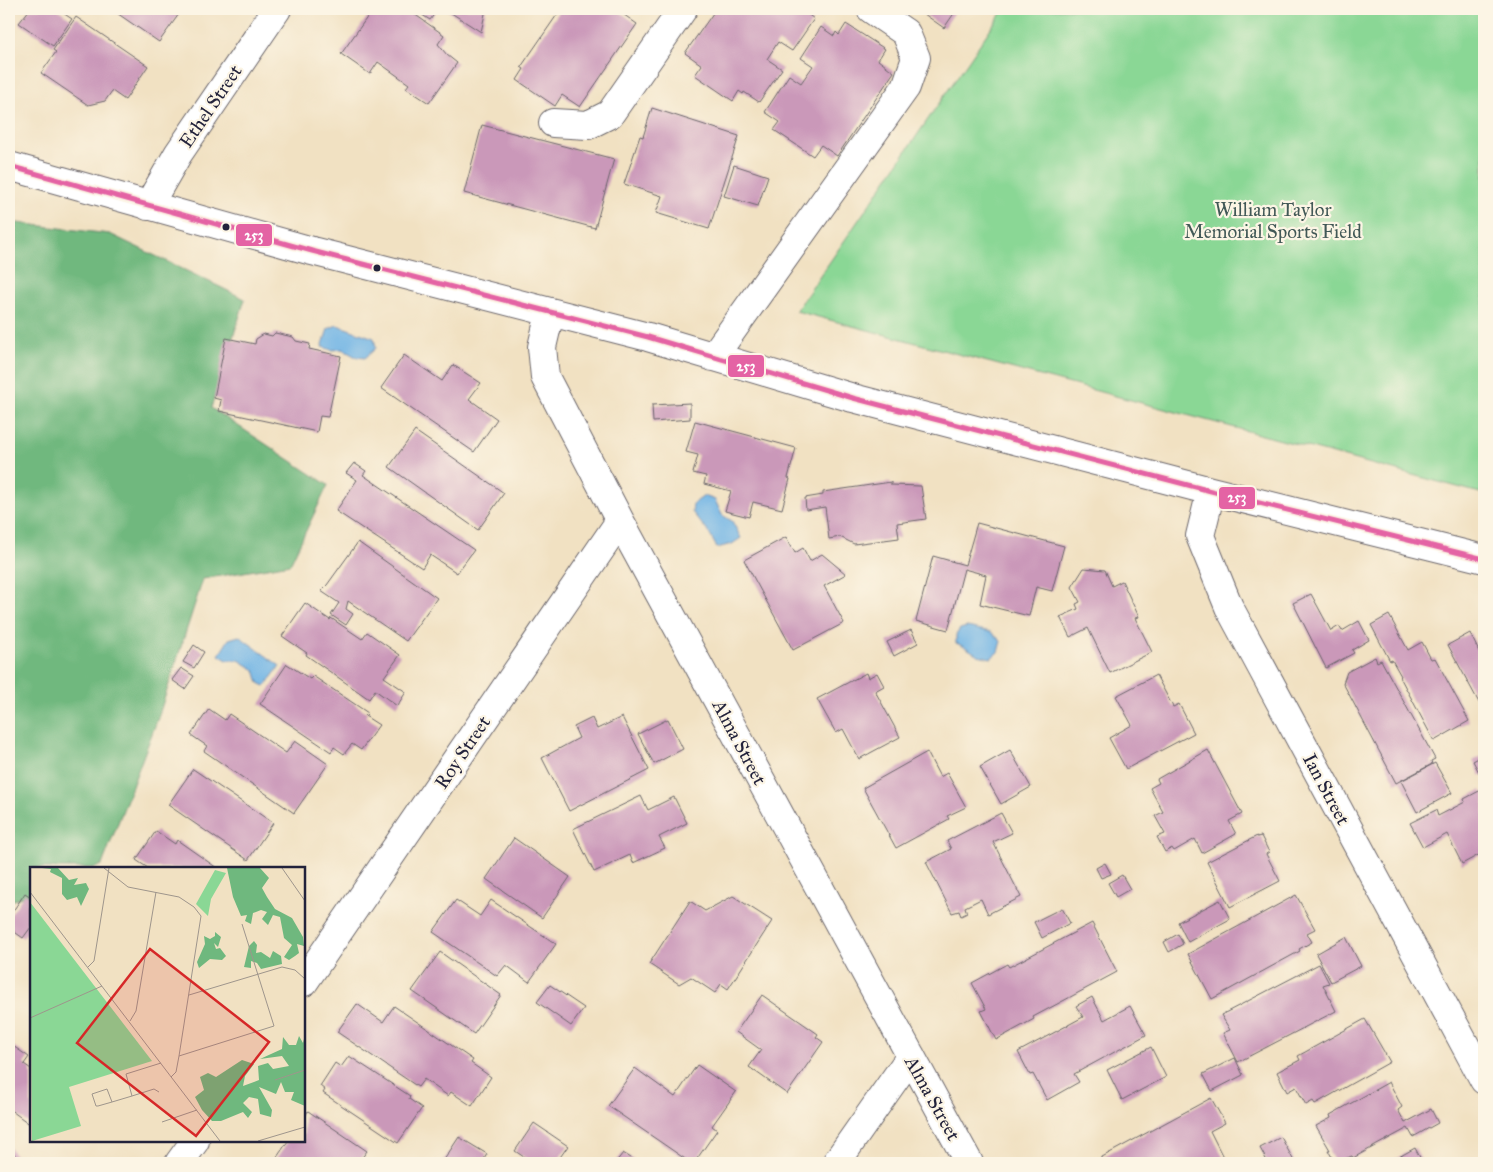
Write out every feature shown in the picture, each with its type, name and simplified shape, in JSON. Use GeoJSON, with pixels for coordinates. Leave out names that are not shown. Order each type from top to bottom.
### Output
{"type":"FeatureCollection","features":[{"type":"Feature","properties":{"kind":"street","name":"Ethel Street"},"geometry":{"type":"LineString","coordinates":[[148,206],[178,154],[277,9]]}},
{"type":"Feature","properties":{"kind":"street"},"geometry":{"type":"LineString","coordinates":[[552,123],[588,125],[610,114],[684,9]]}},
{"type":"Feature","properties":{"kind":"street"},"geometry":{"type":"LineString","coordinates":[[713,357],[906,88],[916,58],[906,32],[871,9]]}},
{"type":"Feature","properties":{"kind":"street"},"geometry":{"type":"LineString","coordinates":[[9,166],[339,258],[648,337],[853,398],[1210,491],[1484,559]]}},
{"type":"Feature","properties":{"kind":"street","name":"Alma Street"},"geometry":{"type":"LineString","coordinates":[[550,313],[542,347],[545,377],[620,521],[969,1163]]}},
{"type":"Feature","properties":{"kind":"street","name":"Ian Street"},"geometry":{"type":"LineString","coordinates":[[1210,491],[1200,536],[1229,607],[1484,1080]]}},
{"type":"Feature","properties":{"kind":"street","name":"Roy Street"},"geometry":{"type":"LineString","coordinates":[[305,981],[620,521]]}},
{"type":"Feature","properties":{"kind":"street"},"geometry":{"type":"LineString","coordinates":[[836,1163],[910,1056]]}},
{"type":"Feature","properties":{"kind":"street"},"geometry":{"type":"LineString","coordinates":[[180,1163],[194,1142]]}},
{"type":"Feature","properties":{"kind":"green space","name":"William Taylor Memorial Sports Field"},"geometry":{"type":"Polygon","coordinates":[[[1004,9],[1484,9],[1484,494],[796,311],[1004,9]]]}},
{"type":"Feature","properties":{"kind":"green space"},"geometry":{"type":"Polygon","coordinates":[[[9,222],[110,234],[245,299],[211,408],[328,485],[290,564],[203,579],[158,718],[102,865],[97,867],[30,867],[30,893],[9,902],[9,222]]]}},
{"type":"Feature","properties":{"kind":"water"},"geometry":{"type":"Polygon","coordinates":[[[337,325],[374,338],[376,348],[365,358],[356,357],[342,349],[332,350],[322,347],[328,329],[337,325]]]}},
{"type":"Feature","properties":{"kind":"water"},"geometry":{"type":"Polygon","coordinates":[[[704,496],[715,500],[722,515],[732,521],[741,538],[732,544],[717,548],[709,533],[692,512],[693,504],[704,496]]]}},
{"type":"Feature","properties":{"kind":"water"},"geometry":{"type":"Polygon","coordinates":[[[967,627],[991,632],[1001,641],[998,652],[991,658],[978,655],[956,643],[956,635],[960,629],[967,627]]]}},
{"type":"Feature","properties":{"kind":"water"},"geometry":{"type":"Polygon","coordinates":[[[239,636],[280,666],[265,686],[259,683],[255,670],[239,660],[227,660],[219,655],[229,639],[239,636]]]}},
{"type":"Feature","properties":{"kind":"building"},"geometry":{"type":"Polygon","coordinates":[[[30,9],[57,9],[72,19],[53,46],[19,23],[30,9]]]}},
{"type":"Feature","properties":{"kind":"building"},"geometry":{"type":"Polygon","coordinates":[[[111,9],[173,9],[179,14],[159,42],[111,9]]]}},
{"type":"Feature","properties":{"kind":"building"},"geometry":{"type":"Polygon","coordinates":[[[373,9],[407,9],[444,35],[438,44],[457,63],[429,103],[406,88],[409,84],[378,62],[370,74],[341,54],[373,9]]]}},
{"type":"Feature","properties":{"kind":"building"},"geometry":{"type":"Polygon","coordinates":[[[413,9],[438,9],[430,20],[413,9]]]}},
{"type":"Feature","properties":{"kind":"building"},"geometry":{"type":"Polygon","coordinates":[[[445,9],[486,9],[481,32],[445,9]]]}},
{"type":"Feature","properties":{"kind":"building"},"geometry":{"type":"Polygon","coordinates":[[[561,9],[622,9],[620,12],[637,24],[580,107],[562,95],[555,106],[517,80],[524,69],[521,67],[561,9]]]}},
{"type":"Feature","properties":{"kind":"building"},"geometry":{"type":"Polygon","coordinates":[[[716,9],[801,9],[814,19],[792,51],[778,42],[767,59],[782,69],[759,102],[744,92],[743,94],[739,91],[733,101],[695,75],[702,65],[685,53],[716,9]]]}},
{"type":"Feature","properties":{"kind":"building"},"geometry":{"type":"Polygon","coordinates":[[[917,9],[957,9],[944,28],[917,9]]]}},
{"type":"Feature","properties":{"kind":"building"},"geometry":{"type":"Polygon","coordinates":[[[76,17],[148,66],[125,100],[112,91],[105,101],[88,105],[41,73],[56,52],[53,50],[76,17]]]}},
{"type":"Feature","properties":{"kind":"building"},"geometry":{"type":"Polygon","coordinates":[[[846,24],[885,49],[878,60],[894,72],[837,156],[821,145],[813,156],[774,130],[780,122],[765,112],[789,75],[801,83],[813,66],[801,58],[821,27],[834,36],[836,32],[839,35],[846,24]]]}},
{"type":"Feature","properties":{"kind":"building"},"geometry":{"type":"Polygon","coordinates":[[[652,108],[739,136],[709,229],[656,213],[662,196],[624,184],[640,136],[643,137],[652,108]]]}},
{"type":"Feature","properties":{"kind":"building"},"geometry":{"type":"Polygon","coordinates":[[[482,125],[614,159],[595,228],[464,193],[482,125]]]}},
{"type":"Feature","properties":{"kind":"building"},"geometry":{"type":"Polygon","coordinates":[[[734,165],[768,176],[758,206],[724,196],[734,165]]]}},
{"type":"Feature","properties":{"kind":"building"},"geometry":{"type":"Polygon","coordinates":[[[275,333],[293,337],[296,341],[310,344],[309,349],[341,356],[328,417],[320,416],[317,432],[219,411],[221,400],[214,398],[226,338],[255,344],[256,339],[264,334],[272,336],[275,333]]]}},
{"type":"Feature","properties":{"kind":"building"},"geometry":{"type":"Polygon","coordinates":[[[404,355],[442,381],[453,365],[481,383],[469,399],[497,419],[474,452],[381,388],[404,355]]]}},
{"type":"Feature","properties":{"kind":"building"},"geometry":{"type":"Polygon","coordinates":[[[690,403],[690,419],[653,422],[652,405],[690,403]]]}},
{"type":"Feature","properties":{"kind":"building"},"geometry":{"type":"Polygon","coordinates":[[[695,421],[796,448],[782,509],[753,502],[749,517],[725,511],[731,491],[704,484],[706,476],[693,473],[698,455],[686,452],[695,421]]]}},
{"type":"Feature","properties":{"kind":"building"},"geometry":{"type":"Polygon","coordinates":[[[415,431],[504,493],[478,530],[389,467],[415,431]]]}},
{"type":"Feature","properties":{"kind":"building"},"geometry":{"type":"Polygon","coordinates":[[[354,463],[366,471],[363,475],[474,550],[457,573],[430,555],[422,568],[336,511],[357,480],[346,473],[354,463]]]}},
{"type":"Feature","properties":{"kind":"building"},"geometry":{"type":"Polygon","coordinates":[[[891,482],[891,485],[921,486],[926,519],[897,523],[899,538],[854,544],[840,537],[829,539],[825,507],[806,510],[805,498],[823,495],[823,492],[891,482]]]}},
{"type":"Feature","properties":{"kind":"building"},"geometry":{"type":"Polygon","coordinates":[[[977,523],[1064,546],[1052,591],[1036,587],[1029,616],[980,604],[986,575],[964,569],[948,630],[916,621],[933,556],[965,565],[977,523]]]}},
{"type":"Feature","properties":{"kind":"building"},"geometry":{"type":"Polygon","coordinates":[[[786,537],[795,553],[803,548],[810,561],[822,554],[846,574],[824,586],[844,623],[793,650],[744,560],[786,537]]]}},
{"type":"Feature","properties":{"kind":"building"},"geometry":{"type":"Polygon","coordinates":[[[358,542],[437,598],[406,641],[348,601],[346,609],[353,614],[346,625],[331,615],[339,603],[321,591],[358,542]]]}},
{"type":"Feature","properties":{"kind":"building"},"geometry":{"type":"Polygon","coordinates":[[[1084,568],[1105,570],[1112,586],[1122,581],[1139,617],[1135,618],[1152,652],[1110,673],[1088,628],[1070,637],[1060,617],[1078,609],[1076,604],[1080,602],[1072,587],[1084,568]]]}},
{"type":"Feature","properties":{"kind":"building"},"geometry":{"type":"Polygon","coordinates":[[[1311,594],[1331,631],[1339,626],[1342,631],[1359,621],[1369,640],[1352,650],[1354,653],[1326,668],[1293,603],[1311,594]]]}},
{"type":"Feature","properties":{"kind":"building"},"geometry":{"type":"Polygon","coordinates":[[[305,603],[362,639],[367,632],[400,655],[384,677],[406,692],[397,706],[375,690],[369,699],[282,636],[305,603]]]}},
{"type":"Feature","properties":{"kind":"building"},"geometry":{"type":"Polygon","coordinates":[[[1389,615],[1408,650],[1422,642],[1431,659],[1435,658],[1469,721],[1434,741],[1401,676],[1392,660],[1390,661],[1371,625],[1389,615]]]}},
{"type":"Feature","properties":{"kind":"building"},"geometry":{"type":"Polygon","coordinates":[[[911,630],[918,643],[894,656],[887,642],[911,630]]]}},
{"type":"Feature","properties":{"kind":"building"},"geometry":{"type":"Polygon","coordinates":[[[1470,633],[1482,658],[1484,657],[1484,712],[1448,645],[1470,633]]]}},
{"type":"Feature","properties":{"kind":"building"},"geometry":{"type":"Polygon","coordinates":[[[194,645],[204,652],[194,668],[183,662],[194,645]]]}},
{"type":"Feature","properties":{"kind":"building"},"geometry":{"type":"Polygon","coordinates":[[[1375,657],[1377,662],[1381,660],[1435,759],[1431,761],[1432,764],[1396,783],[1343,683],[1347,672],[1375,657]]]}},
{"type":"Feature","properties":{"kind":"building"},"geometry":{"type":"Polygon","coordinates":[[[287,664],[310,679],[313,676],[368,713],[365,716],[379,725],[361,750],[352,744],[344,754],[334,747],[331,752],[260,704],[287,664]]]}},
{"type":"Feature","properties":{"kind":"building"},"geometry":{"type":"Polygon","coordinates":[[[181,668],[194,676],[185,689],[172,680],[181,668]]]}},
{"type":"Feature","properties":{"kind":"building"},"geometry":{"type":"Polygon","coordinates":[[[866,673],[868,678],[877,673],[884,686],[875,691],[900,737],[859,759],[843,729],[836,733],[817,699],[866,673]]]}},
{"type":"Feature","properties":{"kind":"building"},"geometry":{"type":"Polygon","coordinates":[[[1156,675],[1173,707],[1179,704],[1194,733],[1126,769],[1109,738],[1132,725],[1116,696],[1156,675]]]}},
{"type":"Feature","properties":{"kind":"building"},"geometry":{"type":"Polygon","coordinates":[[[209,709],[225,720],[229,714],[286,753],[295,741],[328,764],[294,813],[204,751],[207,746],[191,735],[209,709]]]}},
{"type":"Feature","properties":{"kind":"building"},"geometry":{"type":"Polygon","coordinates":[[[622,717],[649,770],[569,811],[542,758],[579,738],[574,727],[592,718],[597,729],[622,717]]]}},
{"type":"Feature","properties":{"kind":"building"},"geometry":{"type":"Polygon","coordinates":[[[668,719],[683,749],[654,764],[638,734],[668,719]]]}},
{"type":"Feature","properties":{"kind":"building"},"geometry":{"type":"Polygon","coordinates":[[[1010,750],[1031,787],[1001,804],[980,767],[1010,750]]]}},
{"type":"Feature","properties":{"kind":"building"},"geometry":{"type":"Polygon","coordinates":[[[1208,750],[1242,814],[1229,821],[1236,834],[1202,853],[1195,839],[1174,851],[1172,848],[1165,852],[1157,837],[1165,834],[1155,816],[1163,812],[1150,788],[1159,783],[1157,779],[1208,750]]]}},
{"type":"Feature","properties":{"kind":"building"},"geometry":{"type":"Polygon","coordinates":[[[927,752],[940,777],[947,773],[966,807],[947,816],[949,819],[896,848],[863,788],[927,752]]]}},
{"type":"Feature","properties":{"kind":"building"},"geometry":{"type":"Polygon","coordinates":[[[1484,755],[1484,775],[1481,776],[1473,761],[1484,755]]]}},
{"type":"Feature","properties":{"kind":"building"},"geometry":{"type":"Polygon","coordinates":[[[1435,763],[1452,793],[1417,812],[1401,781],[1435,763]]]}},
{"type":"Feature","properties":{"kind":"building"},"geometry":{"type":"Polygon","coordinates":[[[193,769],[273,823],[248,860],[168,805],[193,769]]]}},
{"type":"Feature","properties":{"kind":"building"},"geometry":{"type":"Polygon","coordinates":[[[1481,790],[1482,793],[1484,792],[1484,852],[1462,864],[1447,834],[1423,847],[1410,823],[1436,810],[1438,816],[1465,802],[1464,799],[1481,790]]]}},
{"type":"Feature","properties":{"kind":"building"},"geometry":{"type":"Polygon","coordinates":[[[641,796],[648,810],[674,797],[687,823],[659,837],[665,848],[633,863],[630,855],[594,872],[573,829],[641,796]]]}},
{"type":"Feature","properties":{"kind":"building"},"geometry":{"type":"Polygon","coordinates":[[[1001,813],[1012,833],[993,842],[1021,897],[988,914],[981,899],[965,907],[967,913],[961,916],[959,911],[952,913],[926,862],[951,849],[947,841],[1001,813]]]}},
{"type":"Feature","properties":{"kind":"building"},"geometry":{"type":"Polygon","coordinates":[[[156,831],[175,844],[177,840],[216,867],[146,867],[136,860],[156,831]]]}},
{"type":"Feature","properties":{"kind":"building"},"geometry":{"type":"Polygon","coordinates":[[[1257,836],[1261,836],[1269,852],[1266,854],[1280,881],[1230,907],[1207,862],[1257,836]]]}},
{"type":"Feature","properties":{"kind":"building"},"geometry":{"type":"Polygon","coordinates":[[[514,838],[570,877],[542,918],[486,879],[514,838]]]}},
{"type":"Feature","properties":{"kind":"building"},"geometry":{"type":"Polygon","coordinates":[[[1105,863],[1111,874],[1101,878],[1096,868],[1105,863]]]}},
{"type":"Feature","properties":{"kind":"building"},"geometry":{"type":"Polygon","coordinates":[[[1122,875],[1130,889],[1116,897],[1108,883],[1122,875]]]}},
{"type":"Feature","properties":{"kind":"building"},"geometry":{"type":"Polygon","coordinates":[[[25,893],[30,896],[30,928],[23,938],[9,928],[9,917],[25,893]]]}},
{"type":"Feature","properties":{"kind":"building"},"geometry":{"type":"Polygon","coordinates":[[[1296,895],[1315,929],[1307,933],[1312,942],[1299,949],[1300,951],[1212,999],[1188,954],[1296,895]]]}},
{"type":"Feature","properties":{"kind":"building"},"geometry":{"type":"Polygon","coordinates":[[[733,896],[772,921],[728,989],[721,984],[715,993],[691,977],[679,984],[649,964],[690,901],[705,911],[733,896]]]}},
{"type":"Feature","properties":{"kind":"building"},"geometry":{"type":"Polygon","coordinates":[[[456,900],[480,916],[491,900],[556,944],[529,982],[506,965],[497,976],[433,932],[456,900]]]}},
{"type":"Feature","properties":{"kind":"building"},"geometry":{"type":"Polygon","coordinates":[[[1220,900],[1230,919],[1188,942],[1178,922],[1220,900]]]}},
{"type":"Feature","properties":{"kind":"building"},"geometry":{"type":"Polygon","coordinates":[[[1062,908],[1070,923],[1042,938],[1034,922],[1062,908]]]}},
{"type":"Feature","properties":{"kind":"building"},"geometry":{"type":"Polygon","coordinates":[[[1092,923],[1117,972],[1033,1017],[1034,1019],[996,1040],[981,1011],[986,1009],[972,983],[1007,964],[1009,967],[1092,923]]]}},
{"type":"Feature","properties":{"kind":"building"},"geometry":{"type":"Polygon","coordinates":[[[1178,934],[1183,944],[1169,952],[1164,942],[1178,934]]]}},
{"type":"Feature","properties":{"kind":"building"},"geometry":{"type":"Polygon","coordinates":[[[1346,937],[1361,966],[1331,982],[1316,954],[1346,937]]]}},
{"type":"Feature","properties":{"kind":"building"},"geometry":{"type":"Polygon","coordinates":[[[440,952],[501,995],[474,1034],[412,991],[440,952]]]}},
{"type":"Feature","properties":{"kind":"building"},"geometry":{"type":"Polygon","coordinates":[[[1319,964],[1329,983],[1323,985],[1336,1011],[1238,1062],[1223,1033],[1230,1030],[1221,1015],[1319,964]]]}},
{"type":"Feature","properties":{"kind":"building"},"geometry":{"type":"Polygon","coordinates":[[[550,985],[584,1008],[571,1026],[537,1002],[550,985]]]}},
{"type":"Feature","properties":{"kind":"building"},"geometry":{"type":"Polygon","coordinates":[[[762,995],[818,1034],[816,1037],[823,1042],[787,1094],[749,1067],[761,1050],[736,1032],[762,995]]]}},
{"type":"Feature","properties":{"kind":"building"},"geometry":{"type":"Polygon","coordinates":[[[1092,997],[1104,1020],[1130,1006],[1146,1035],[1074,1074],[1079,1082],[1047,1100],[1033,1074],[1030,1075],[1018,1052],[1083,1017],[1076,1006],[1092,997]]]}},
{"type":"Feature","properties":{"kind":"building"},"geometry":{"type":"Polygon","coordinates":[[[357,1004],[383,1022],[394,1006],[473,1060],[471,1063],[491,1077],[472,1106],[451,1092],[448,1096],[424,1079],[418,1087],[337,1032],[357,1004]]]}},
{"type":"Feature","properties":{"kind":"building"},"geometry":{"type":"Polygon","coordinates":[[[1365,1019],[1390,1062],[1315,1104],[1313,1101],[1306,1105],[1296,1087],[1287,1092],[1277,1072],[1300,1060],[1298,1056],[1365,1019]]]}},
{"type":"Feature","properties":{"kind":"building"},"geometry":{"type":"Polygon","coordinates":[[[13,1046],[29,1057],[24,1064],[30,1068],[30,1124],[9,1109],[9,1052],[13,1046]]]}},
{"type":"Feature","properties":{"kind":"building"},"geometry":{"type":"Polygon","coordinates":[[[1151,1047],[1166,1077],[1122,1100],[1107,1070],[1151,1047]]]}},
{"type":"Feature","properties":{"kind":"building"},"geometry":{"type":"Polygon","coordinates":[[[349,1056],[410,1096],[409,1099],[422,1108],[398,1143],[323,1093],[325,1090],[320,1086],[335,1063],[341,1067],[349,1056]]]}},
{"type":"Feature","properties":{"kind":"building"},"geometry":{"type":"Polygon","coordinates":[[[1235,1058],[1243,1075],[1212,1091],[1203,1074],[1235,1058]]]}},
{"type":"Feature","properties":{"kind":"building"},"geometry":{"type":"Polygon","coordinates":[[[697,1065],[736,1092],[712,1126],[717,1130],[694,1163],[691,1163],[608,1106],[635,1068],[675,1097],[697,1065]]]}},
{"type":"Feature","properties":{"kind":"building"},"geometry":{"type":"Polygon","coordinates":[[[1389,1082],[1402,1107],[1398,1110],[1405,1123],[1431,1109],[1438,1123],[1413,1137],[1408,1128],[1353,1158],[1352,1156],[1335,1163],[1316,1126],[1331,1118],[1330,1115],[1389,1082]]]}},
{"type":"Feature","properties":{"kind":"building"},"geometry":{"type":"Polygon","coordinates":[[[1211,1098],[1225,1123],[1210,1131],[1224,1159],[1216,1163],[1091,1163],[1211,1098]]]}},
{"type":"Feature","properties":{"kind":"building"},"geometry":{"type":"Polygon","coordinates":[[[308,1111],[367,1151],[358,1163],[273,1163],[287,1142],[305,1142],[305,1116],[308,1111]]]}},
{"type":"Feature","properties":{"kind":"building"},"geometry":{"type":"Polygon","coordinates":[[[534,1123],[568,1146],[556,1163],[533,1163],[515,1151],[534,1123]]]}},
{"type":"Feature","properties":{"kind":"building"},"geometry":{"type":"Polygon","coordinates":[[[459,1137],[487,1154],[482,1163],[442,1163],[459,1137]]]}},
{"type":"Feature","properties":{"kind":"building"},"geometry":{"type":"Polygon","coordinates":[[[1281,1137],[1295,1163],[1268,1163],[1260,1148],[1281,1137]]]}},
{"type":"Feature","properties":{"kind":"building"},"geometry":{"type":"Polygon","coordinates":[[[9,1146],[20,1163],[9,1163],[9,1146]]]}},
{"type":"Feature","properties":{"kind":"building"},"geometry":{"type":"Polygon","coordinates":[[[1415,1148],[1423,1163],[1388,1163],[1415,1148]]]}},
{"type":"Feature","properties":{"kind":"building"},"geometry":{"type":"Polygon","coordinates":[[[623,1153],[639,1163],[615,1163],[623,1153]]]}},
{"type":"Feature","properties":{"kind":"transit line","name":"253"},"geometry":{"type":"LineString","coordinates":[[9,166],[312,251],[648,337],[853,398],[1211,491],[1484,559]]}}]}
